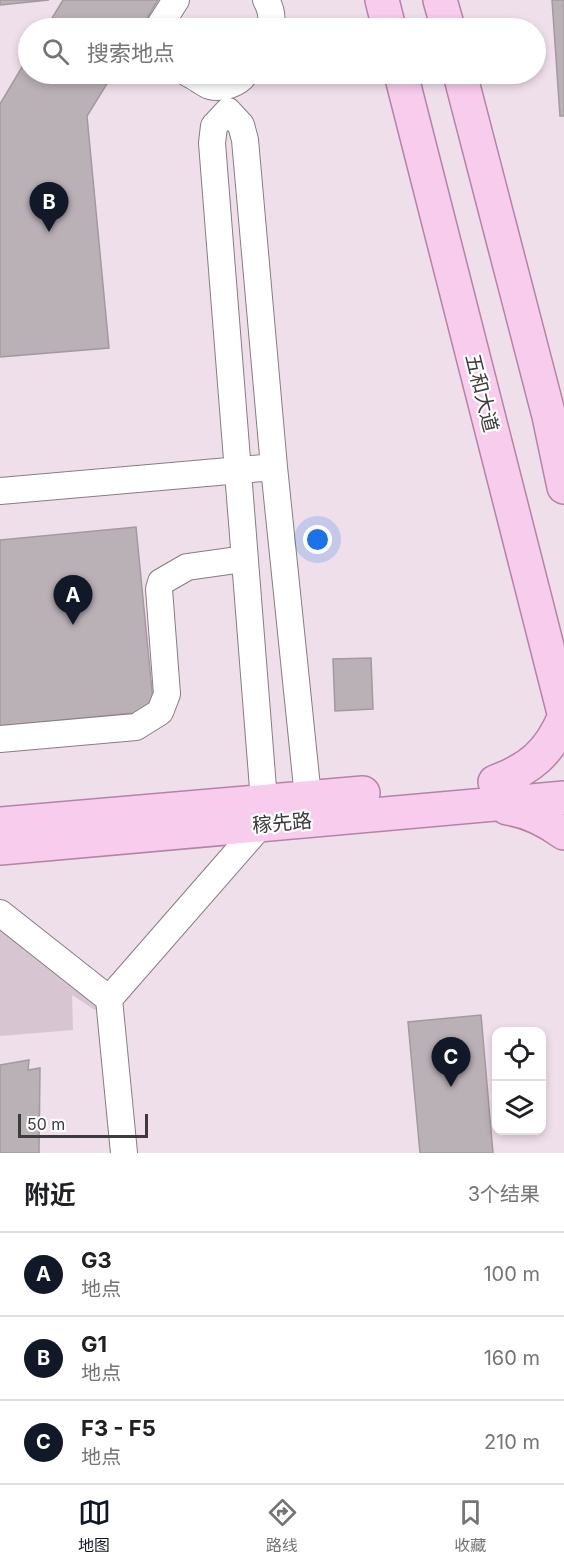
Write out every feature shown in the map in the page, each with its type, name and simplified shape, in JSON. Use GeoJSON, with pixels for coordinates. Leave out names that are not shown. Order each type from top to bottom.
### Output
{"type":"FeatureCollection","features":[{"type":"Feature","properties":{"kind":"main road"},"geometry":{"type":"LineString","coordinates":[[382,0],[386,18]]}},
{"type":"Feature","properties":{"kind":"main road"},"geometry":{"type":"LineString","coordinates":[[441,0],[446,18]]}},
{"type":"Feature","properties":{"kind":"main road","name":"五和大道"},"geometry":{"type":"LineString","coordinates":[[403,84],[564,716]]}},
{"type":"Feature","properties":{"kind":"main road"},"geometry":{"type":"LineString","coordinates":[[463,84],[557,415],[564,487]]}},
{"type":"Feature","properties":{"kind":"main road"},"geometry":{"type":"LineString","coordinates":[[564,716],[557,734],[535,762],[491,793],[550,823],[564,833]]}},
{"type":"Feature","properties":{"kind":"main road","name":"稼先路"},"geometry":{"type":"LineString","coordinates":[[0,848],[263,813],[491,793],[564,776]]}},
{"type":"Feature","properties":{"kind":"main road","name":"稼先路"},"geometry":{"type":"LineString","coordinates":[[0,824],[263,813],[308,797],[491,793],[564,798]]}},
{"type":"Feature","properties":{"kind":"lane"},"geometry":{"type":"LineString","coordinates":[[164,18],[176,0]]}},
{"type":"Feature","properties":{"kind":"lane"},"geometry":{"type":"LineString","coordinates":[[266,0],[271,9],[272,18]]}},
{"type":"Feature","properties":{"kind":"lane"},"geometry":{"type":"LineString","coordinates":[[124,1153],[109,999],[263,813],[212,143],[214,126],[228,111],[236,84]]}},
{"type":"Feature","properties":{"kind":"lane"},"geometry":{"type":"LineString","coordinates":[[228,111],[241,125],[245,140],[274,467],[308,797]]}},
{"type":"Feature","properties":{"kind":"lane"},"geometry":{"type":"LineString","coordinates":[[0,491],[274,467]]}},
{"type":"Feature","properties":{"kind":"lane"},"geometry":{"type":"LineString","coordinates":[[0,739],[136,728],[160,712],[167,694],[159,589],[161,582],[187,567],[244,559]]}},
{"type":"Feature","properties":{"kind":"lane"},"geometry":{"type":"LineString","coordinates":[[0,914],[109,999]]}},
{"type":"Feature","properties":{"kind":"shaded area"},"geometry":{"type":"Polygon","coordinates":[[[0,0],[564,0],[564,1153],[0,1153],[0,0]]]}},
{"type":"Feature","properties":{"kind":"shaded area"},"geometry":{"type":"Polygon","coordinates":[[[0,906],[105,1002],[95,1010],[72,995],[73,1030],[0,1036],[0,906]]]}},
{"type":"Feature","properties":{"kind":"building"},"geometry":{"type":"Polygon","coordinates":[[[0,0],[49,0],[0,5],[0,0]]]}},
{"type":"Feature","properties":{"kind":"building"},"geometry":{"type":"Polygon","coordinates":[[[63,0],[158,0],[147,18],[52,18],[63,0]]]}},
{"type":"Feature","properties":{"kind":"building"},"geometry":{"type":"Polygon","coordinates":[[[552,0],[564,0],[564,116],[560,116],[552,0]]]}},
{"type":"Feature","properties":{"kind":"building"},"geometry":{"type":"Polygon","coordinates":[[[18,74],[18,84],[107,84],[87,116],[109,348],[0,357],[0,104],[18,74]]]}},
{"type":"Feature","properties":{"kind":"building"},"geometry":{"type":"Polygon","coordinates":[[[136,527],[154,711],[0,726],[0,540],[136,527]]]}},
{"type":"Feature","properties":{"kind":"building"},"geometry":{"type":"Polygon","coordinates":[[[371,658],[373,709],[335,711],[333,659],[371,658]]]}},
{"type":"Feature","properties":{"kind":"building"},"geometry":{"type":"Polygon","coordinates":[[[481,1015],[493,1153],[420,1153],[408,1022],[481,1015]]]}},
{"type":"Feature","properties":{"kind":"building"},"geometry":{"type":"Polygon","coordinates":[[[29,1060],[28,1070],[40,1068],[39,1153],[0,1153],[0,1065],[29,1060]]]}},
{"type":"Feature","properties":{"kind":"place","name":"G1"},"geometry":{"type":"Point","coordinates":[49,232]}},
{"type":"Feature","properties":{"kind":"place","name":"G3"},"geometry":{"type":"Point","coordinates":[73,625]}},
{"type":"Feature","properties":{"kind":"place","name":"F3 - F5"},"geometry":{"type":"Point","coordinates":[451,1087]}}]}
